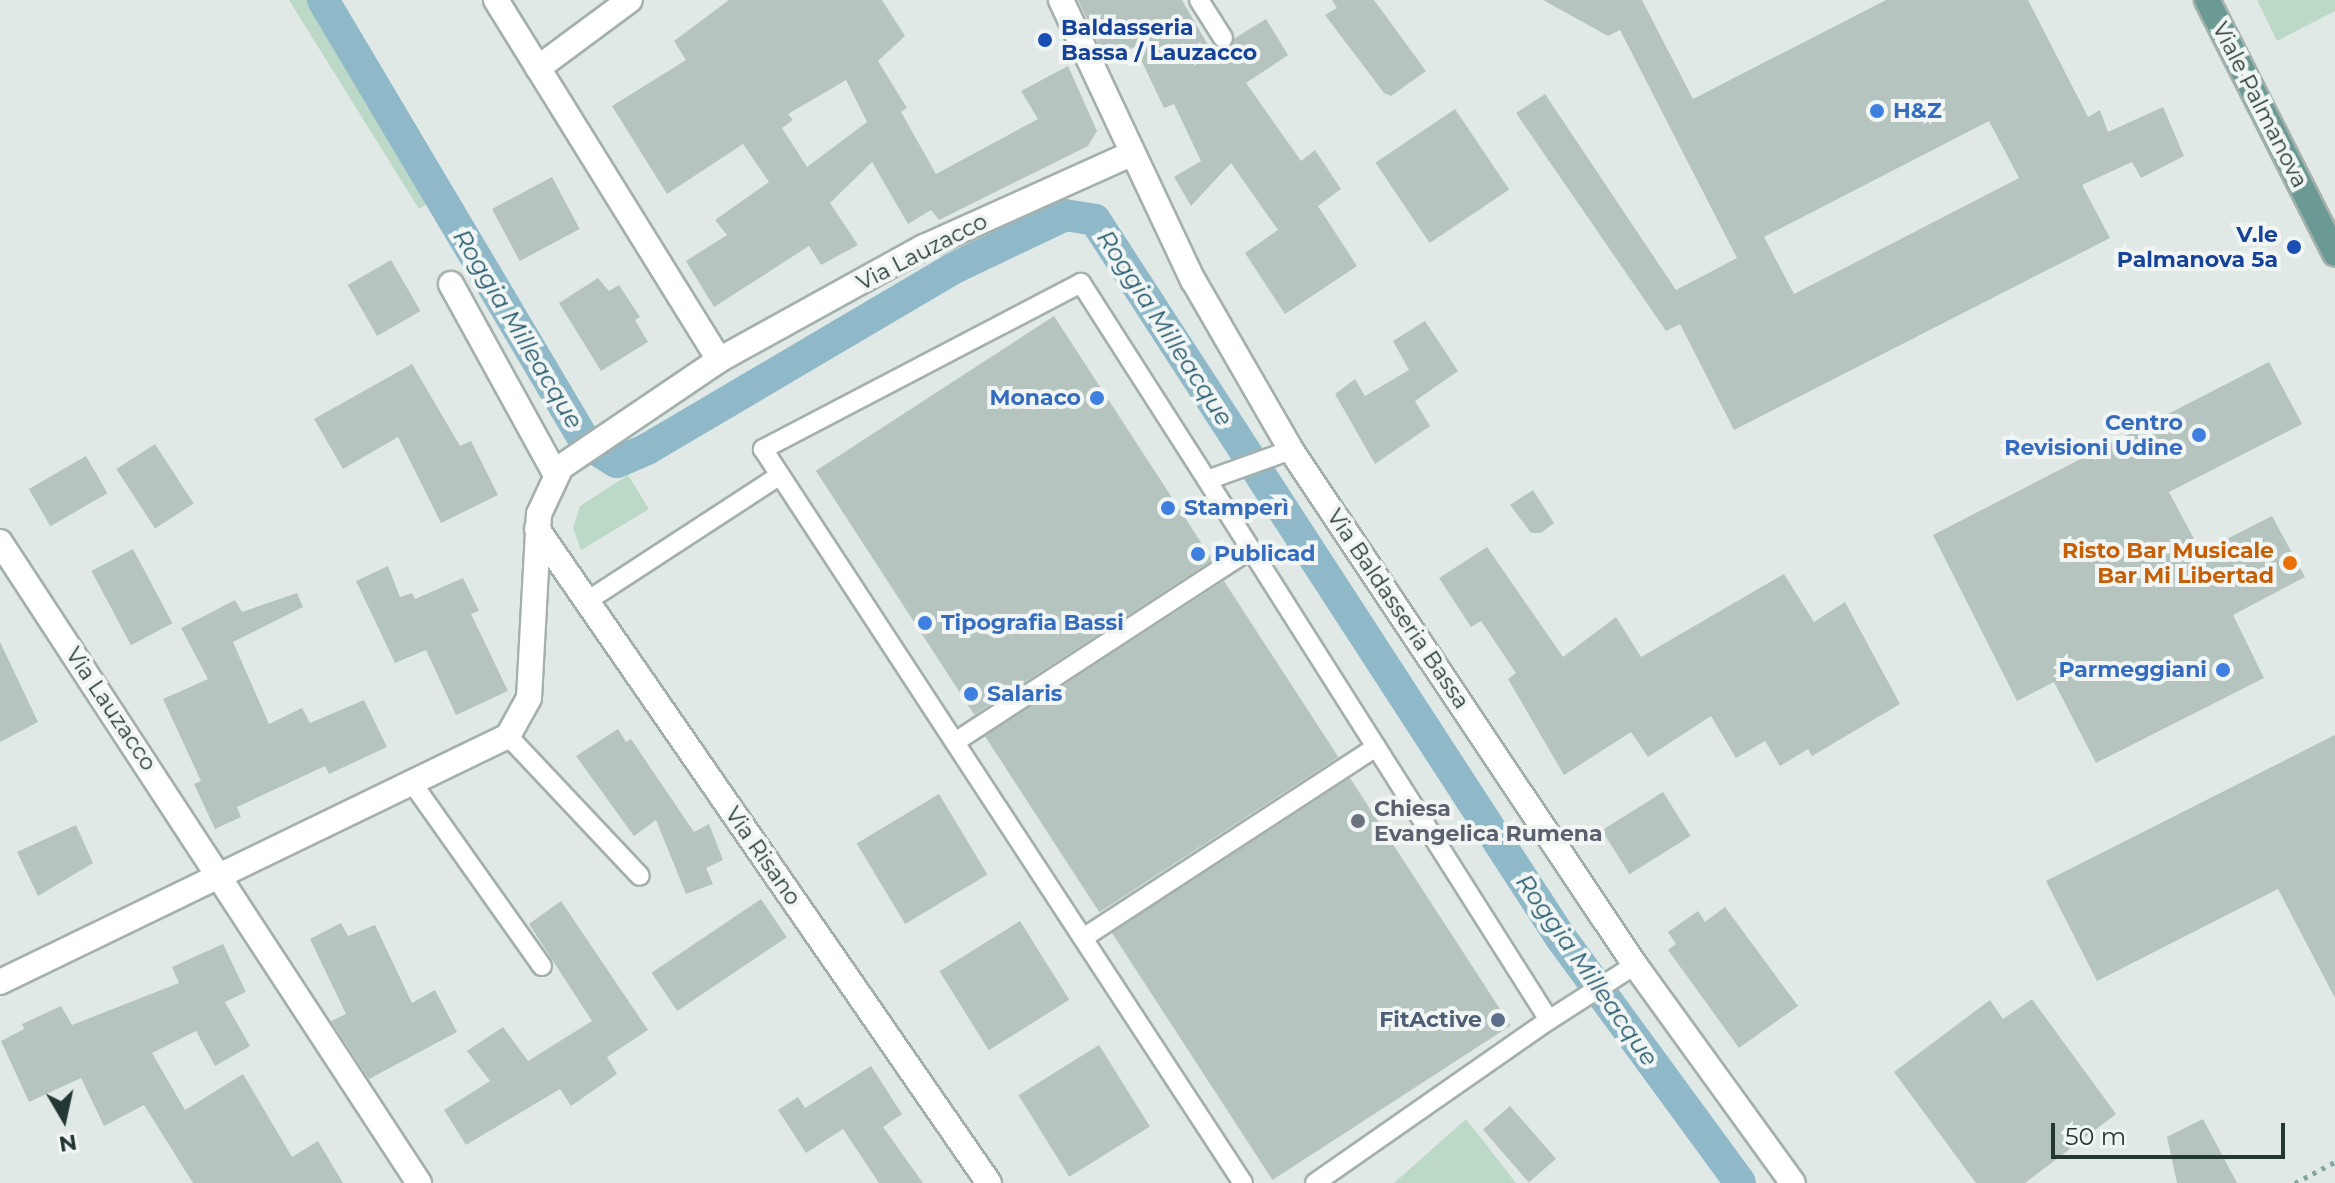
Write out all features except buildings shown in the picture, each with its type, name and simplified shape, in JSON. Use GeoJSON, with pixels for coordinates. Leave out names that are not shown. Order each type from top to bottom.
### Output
{"type":"FeatureCollection","features":[{"type":"Feature","properties":{"kind":"main road","name":"Viale Palmanova"},"geometry":{"type":"LineString","coordinates":[[2207,0],[2335,253]]}},
{"type":"Feature","properties":{"kind":"street"},"geometry":{"type":"LineString","coordinates":[[496,0],[719,360]]}},
{"type":"Feature","properties":{"kind":"street"},"geometry":{"type":"LineString","coordinates":[[538,68],[630,0]]}},
{"type":"Feature","properties":{"kind":"street","name":"Via Baldasseria Bassa"},"geometry":{"type":"LineString","coordinates":[[1061,0],[1131,154],[1283,452],[1625,971],[1793,1183]]}},
{"type":"Feature","properties":{"kind":"street","name":"Via Lauzacco"},"geometry":{"type":"LineString","coordinates":[[564,465],[719,360],[924,247],[1131,154]]}},
{"type":"Feature","properties":{"kind":"street"},"geometry":{"type":"LineString","coordinates":[[0,982],[508,736],[529,698],[537,529],[564,465],[451,284]]}},
{"type":"Feature","properties":{"kind":"street","name":"Via Risano"},"geometry":{"type":"LineString","coordinates":[[537,529],[989,1183]]}},
{"type":"Feature","properties":{"kind":"street","name":"Via Lauzacco"},"geometry":{"type":"LineString","coordinates":[[0,542],[419,1183]]}},
{"type":"Feature","properties":{"kind":"lane"},"geometry":{"type":"LineString","coordinates":[[1199,0],[1223,38]]}},
{"type":"Feature","properties":{"kind":"lane"},"geometry":{"type":"LineString","coordinates":[[1243,1183],[763,449],[1081,283],[1549,1020]]}},
{"type":"Feature","properties":{"kind":"lane"},"geometry":{"type":"LineString","coordinates":[[1207,480],[1283,452]]}},
{"type":"Feature","properties":{"kind":"lane"},"geometry":{"type":"LineString","coordinates":[[587,601],[780,475]]}},
{"type":"Feature","properties":{"kind":"lane"},"geometry":{"type":"LineString","coordinates":[[955,742],[1251,549]]}},
{"type":"Feature","properties":{"kind":"lane"},"geometry":{"type":"LineString","coordinates":[[508,736],[640,876]]}},
{"type":"Feature","properties":{"kind":"lane"},"geometry":{"type":"LineString","coordinates":[[1083,938],[1376,747]]}},
{"type":"Feature","properties":{"kind":"lane"},"geometry":{"type":"LineString","coordinates":[[413,784],[542,966]]}},
{"type":"Feature","properties":{"kind":"lane"},"geometry":{"type":"LineString","coordinates":[[1315,1183],[1582,997],[1625,971]]}},
{"type":"Feature","properties":{"kind":"path"},"geometry":{"type":"LineString","coordinates":[[2295,1183],[2335,1162]]}},
{"type":"Feature","properties":{"kind":"green space"},"geometry":{"type":"Polygon","coordinates":[[[289,0],[336,0],[449,191],[419,209],[289,0]]]}},
{"type":"Feature","properties":{"kind":"green space"},"geometry":{"type":"Polygon","coordinates":[[[2257,0],[2335,0],[2335,11],[2277,41],[2257,0]]]}},
{"type":"Feature","properties":{"kind":"green space"},"geometry":{"type":"Polygon","coordinates":[[[628,475],[649,509],[581,550],[573,528],[580,506],[628,475]]]}},
{"type":"Feature","properties":{"kind":"green space"},"geometry":{"type":"Polygon","coordinates":[[[1466,1119],[1516,1183],[1394,1183],[1466,1119]]]}},
{"type":"Feature","properties":{"kind":"waterway","name":"Roggia Milleacque"},"geometry":{"type":"LineString","coordinates":[[323,0],[586,443],[617,462],[647,449],[952,269],[1065,215],[1095,220],[1561,938],[1740,1183]]}},
{"type":"Feature","properties":{"kind":"place","name":"Baldasseria Bassa / Lauzacco"},"geometry":{"type":"Point","coordinates":[1045,40]}},
{"type":"Feature","properties":{"kind":"place","name":"H&Z"},"geometry":{"type":"Point","coordinates":[1877,111]}},
{"type":"Feature","properties":{"kind":"place","name":"V.le Palmanova 5a"},"geometry":{"type":"Point","coordinates":[2294,247]}},
{"type":"Feature","properties":{"kind":"place","name":"Monaco"},"geometry":{"type":"Point","coordinates":[1097,398]}},
{"type":"Feature","properties":{"kind":"place","name":"Centro Revisioni Udine"},"geometry":{"type":"Point","coordinates":[2199,435]}},
{"type":"Feature","properties":{"kind":"place","name":"Stamperì"},"geometry":{"type":"Point","coordinates":[1168,508]}},
{"type":"Feature","properties":{"kind":"place","name":"Publicad"},"geometry":{"type":"Point","coordinates":[1198,554]}},
{"type":"Feature","properties":{"kind":"place","name":"Risto Bar Musicale Bar Mi Libertad"},"geometry":{"type":"Point","coordinates":[2290,563]}},
{"type":"Feature","properties":{"kind":"place","name":"Tipografia Bassi"},"geometry":{"type":"Point","coordinates":[925,623]}},
{"type":"Feature","properties":{"kind":"place","name":"Parmeggiani"},"geometry":{"type":"Point","coordinates":[2223,670]}},
{"type":"Feature","properties":{"kind":"place","name":"Salaris"},"geometry":{"type":"Point","coordinates":[971,694]}},
{"type":"Feature","properties":{"kind":"place","name":"Chiesa Evangelica Rumena"},"geometry":{"type":"Point","coordinates":[1358,821]}},
{"type":"Feature","properties":{"kind":"place","name":"FitActive"},"geometry":{"type":"Point","coordinates":[1498,1020]}}]}
